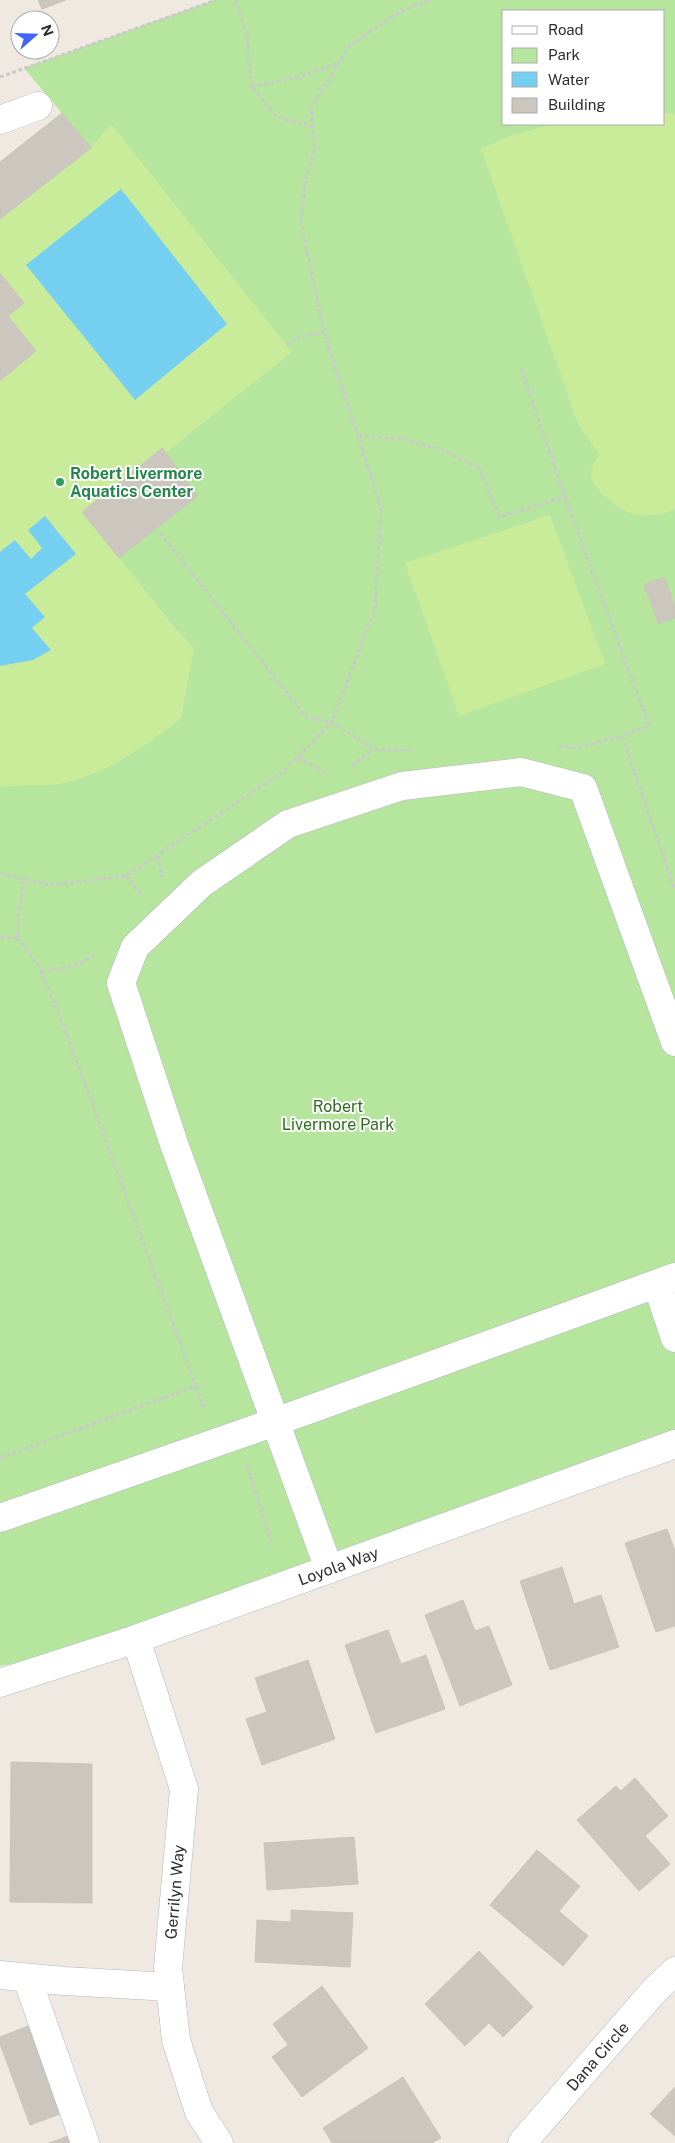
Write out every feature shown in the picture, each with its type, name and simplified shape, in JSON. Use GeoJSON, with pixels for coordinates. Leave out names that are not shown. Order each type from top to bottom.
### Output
{"type":"FeatureCollection","features":[{"type":"Feature","properties":{"kind":"street"},"geometry":{"type":"LineString","coordinates":[[0,120],[38,106]]}},
{"type":"Feature","properties":{"kind":"street"},"geometry":{"type":"LineString","coordinates":[[329,1569],[174,1144],[121,983],[135,947],[202,883],[288,824],[402,786],[521,772],[583,788],[675,1042]]}},
{"type":"Feature","properties":{"kind":"street"},"geometry":{"type":"LineString","coordinates":[[0,1518],[275,1422],[666,1280],[675,1338]]}},
{"type":"Feature","properties":{"kind":"street","name":"Loyola Way"},"geometry":{"type":"LineString","coordinates":[[0,1683],[136,1639],[675,1444]]}},
{"type":"Feature","properties":{"kind":"street","name":"Gerrilyn Way"},"geometry":{"type":"LineString","coordinates":[[136,1639],[184,1789],[168,1968],[176,2040],[199,2112],[219,2143]]}},
{"type":"Feature","properties":{"kind":"street","name":"Dana Circle"},"geometry":{"type":"LineString","coordinates":[[522,2143],[654,1991],[675,1972]]}},
{"type":"Feature","properties":{"kind":"street"},"geometry":{"type":"LineString","coordinates":[[0,1975],[170,1987]]}},
{"type":"Feature","properties":{"kind":"street"},"geometry":{"type":"LineString","coordinates":[[26,1978],[85,2143]]}},
{"type":"Feature","properties":{"kind":"path"},"geometry":{"type":"LineString","coordinates":[[0,77],[216,0]]}},
{"type":"Feature","properties":{"kind":"path"},"geometry":{"type":"LineString","coordinates":[[236,0],[247,35],[251,86],[277,117],[313,126]]}},
{"type":"Feature","properties":{"kind":"path"},"geometry":{"type":"LineString","coordinates":[[0,873],[50,885],[126,876],[283,772],[332,722],[375,608],[381,507],[324,332],[301,222],[305,182],[315,147],[311,108],[350,45],[402,11],[429,0]]}},
{"type":"Feature","properties":{"kind":"path"},"geometry":{"type":"LineString","coordinates":[[251,86],[296,78],[340,63]]}},
{"type":"Feature","properties":{"kind":"path"},"geometry":{"type":"LineString","coordinates":[[286,345],[297,337],[324,332]]}},
{"type":"Feature","properties":{"kind":"path"},"geometry":{"type":"LineString","coordinates":[[521,369],[565,497],[649,726],[622,736]]}},
{"type":"Feature","properties":{"kind":"path"},"geometry":{"type":"LineString","coordinates":[[358,436],[401,439],[443,450],[479,468],[500,517],[565,497]]}},
{"type":"Feature","properties":{"kind":"path"},"geometry":{"type":"LineString","coordinates":[[160,533],[306,717],[332,722]]}},
{"type":"Feature","properties":{"kind":"path"},"geometry":{"type":"LineString","coordinates":[[349,769],[373,748]]}},
{"type":"Feature","properties":{"kind":"path"},"geometry":{"type":"LineString","coordinates":[[298,758],[327,775],[334,773]]}},
{"type":"Feature","properties":{"kind":"path"},"geometry":{"type":"LineString","coordinates":[[158,856],[162,878]]}},
{"type":"Feature","properties":{"kind":"path"},"geometry":{"type":"LineString","coordinates":[[126,876],[148,902]]}},
{"type":"Feature","properties":{"kind":"path"},"geometry":{"type":"LineString","coordinates":[[24,879],[18,918],[18,938],[39,966],[63,1024],[206,1414]]}},
{"type":"Feature","properties":{"kind":"path"},"geometry":{"type":"LineString","coordinates":[[0,937],[18,938]]}},
{"type":"Feature","properties":{"kind":"path"},"geometry":{"type":"LineString","coordinates":[[0,1458],[196,1386]]}},
{"type":"Feature","properties":{"kind":"path"},"geometry":{"type":"LineString","coordinates":[[246,1460],[272,1545]]}},
{"type":"Feature","properties":{"kind":"green space","name":"Robert Livermore Park"},"geometry":{"type":"Polygon","coordinates":[[[214,0],[675,0],[675,1444],[136,1639],[0,1666],[0,786],[68,782],[194,649],[172,625],[119,558],[198,496],[165,453],[291,352],[111,125],[91,148],[24,68],[46,60],[60,60],[60,55],[214,0]]]}},
{"type":"Feature","properties":{"kind":"green space"},"geometry":{"type":"Polygon","coordinates":[[[665,113],[675,114],[675,509],[671,511],[649,515],[633,514],[615,505],[594,484],[591,476],[592,469],[599,454],[578,424],[481,149],[513,135],[550,125],[665,125],[665,113]]]}},
{"type":"Feature","properties":{"kind":"green space","name":"Robert Livermore Aquatics Center"},"geometry":{"type":"Polygon","coordinates":[[[111,124],[292,352],[165,453],[161,448],[83,512],[172,625],[194,649],[181,718],[128,756],[85,777],[53,785],[0,786],[0,381],[36,351],[8,316],[24,303],[0,273],[0,211],[91,148],[111,124]]]}},
{"type":"Feature","properties":{"kind":"green space"},"geometry":{"type":"Polygon","coordinates":[[[550,515],[605,664],[459,716],[405,563],[550,515]]]}},
{"type":"Feature","properties":{"kind":"water"},"geometry":{"type":"Polygon","coordinates":[[[121,189],[227,324],[135,400],[26,265],[121,189]]]}},
{"type":"Feature","properties":{"kind":"water"},"geometry":{"type":"Polygon","coordinates":[[[45,516],[76,554],[25,594],[45,617],[32,628],[51,650],[33,660],[0,666],[0,552],[15,540],[31,559],[42,548],[28,530],[45,516]]]}},
{"type":"Feature","properties":{"kind":"building"},"geometry":{"type":"Polygon","coordinates":[[[38,0],[66,0],[42,9],[38,0]]]}},
{"type":"Feature","properties":{"kind":"building"},"geometry":{"type":"Polygon","coordinates":[[[62,113],[91,148],[0,219],[0,162],[62,113]]]}},
{"type":"Feature","properties":{"kind":"building"},"geometry":{"type":"Polygon","coordinates":[[[0,273],[24,303],[8,316],[36,351],[0,381],[0,273]]]}},
{"type":"Feature","properties":{"kind":"building"},"geometry":{"type":"Polygon","coordinates":[[[162,448],[198,496],[119,558],[82,512],[162,448]]]}},
{"type":"Feature","properties":{"kind":"building"},"geometry":{"type":"Polygon","coordinates":[[[664,577],[675,606],[675,618],[659,624],[644,585],[664,577]]]}},
{"type":"Feature","properties":{"kind":"building"},"geometry":{"type":"Polygon","coordinates":[[[667,1529],[675,1551],[675,1626],[656,1632],[625,1543],[667,1529]]]}},
{"type":"Feature","properties":{"kind":"building"},"geometry":{"type":"Polygon","coordinates":[[[562,1567],[574,1604],[601,1595],[619,1647],[550,1670],[520,1581],[562,1567]]]}},
{"type":"Feature","properties":{"kind":"building"},"geometry":{"type":"Polygon","coordinates":[[[463,1600],[475,1631],[489,1626],[512,1685],[460,1706],[425,1615],[463,1600]]]}},
{"type":"Feature","properties":{"kind":"building"},"geometry":{"type":"Polygon","coordinates":[[[388,1630],[401,1664],[426,1655],[445,1709],[376,1733],[345,1645],[388,1630]]]}},
{"type":"Feature","properties":{"kind":"building"},"geometry":{"type":"Polygon","coordinates":[[[308,1660],[335,1739],[262,1765],[246,1719],[267,1712],[255,1678],[308,1660]]]}},
{"type":"Feature","properties":{"kind":"building"},"geometry":{"type":"Polygon","coordinates":[[[11,1762],[92,1764],[92,1903],[10,1902],[11,1762]]]}},
{"type":"Feature","properties":{"kind":"building"},"geometry":{"type":"Polygon","coordinates":[[[635,1778],[668,1816],[645,1836],[670,1864],[639,1891],[577,1820],[616,1786],[621,1791],[635,1778]]]}},
{"type":"Feature","properties":{"kind":"building"},"geometry":{"type":"Polygon","coordinates":[[[354,1837],[358,1884],[267,1890],[264,1843],[354,1837]]]}},
{"type":"Feature","properties":{"kind":"building"},"geometry":{"type":"Polygon","coordinates":[[[537,1850],[580,1886],[559,1911],[588,1936],[563,1966],[490,1905],[537,1850]]]}},
{"type":"Feature","properties":{"kind":"building"},"geometry":{"type":"Polygon","coordinates":[[[291,1910],[353,1913],[350,1967],[255,1962],[257,1920],[291,1922],[291,1910]]]}},
{"type":"Feature","properties":{"kind":"building"},"geometry":{"type":"Polygon","coordinates":[[[479,1951],[533,2007],[503,2037],[489,2023],[465,2046],[425,2004],[479,1951]]]}},
{"type":"Feature","properties":{"kind":"building"},"geometry":{"type":"Polygon","coordinates":[[[322,1986],[368,2048],[302,2097],[272,2057],[288,2045],[273,2024],[322,1986]]]}},
{"type":"Feature","properties":{"kind":"building"},"geometry":{"type":"Polygon","coordinates":[[[28,2026],[60,2114],[30,2125],[0,2044],[0,2037],[28,2026]]]}},
{"type":"Feature","properties":{"kind":"building"},"geometry":{"type":"Polygon","coordinates":[[[403,2077],[441,2138],[432,2143],[332,2143],[323,2128],[403,2077]]]}},
{"type":"Feature","properties":{"kind":"building"},"geometry":{"type":"Polygon","coordinates":[[[675,2087],[675,2136],[650,2114],[675,2087]]]}},
{"type":"Feature","properties":{"kind":"building"},"geometry":{"type":"Polygon","coordinates":[[[68,2136],[71,2143],[49,2143],[68,2136]]]}},
{"type":"Feature","properties":{"kind":"place","name":"Robert Livermore Aquatics Center"},"geometry":{"type":"Point","coordinates":[60,482]}}]}
